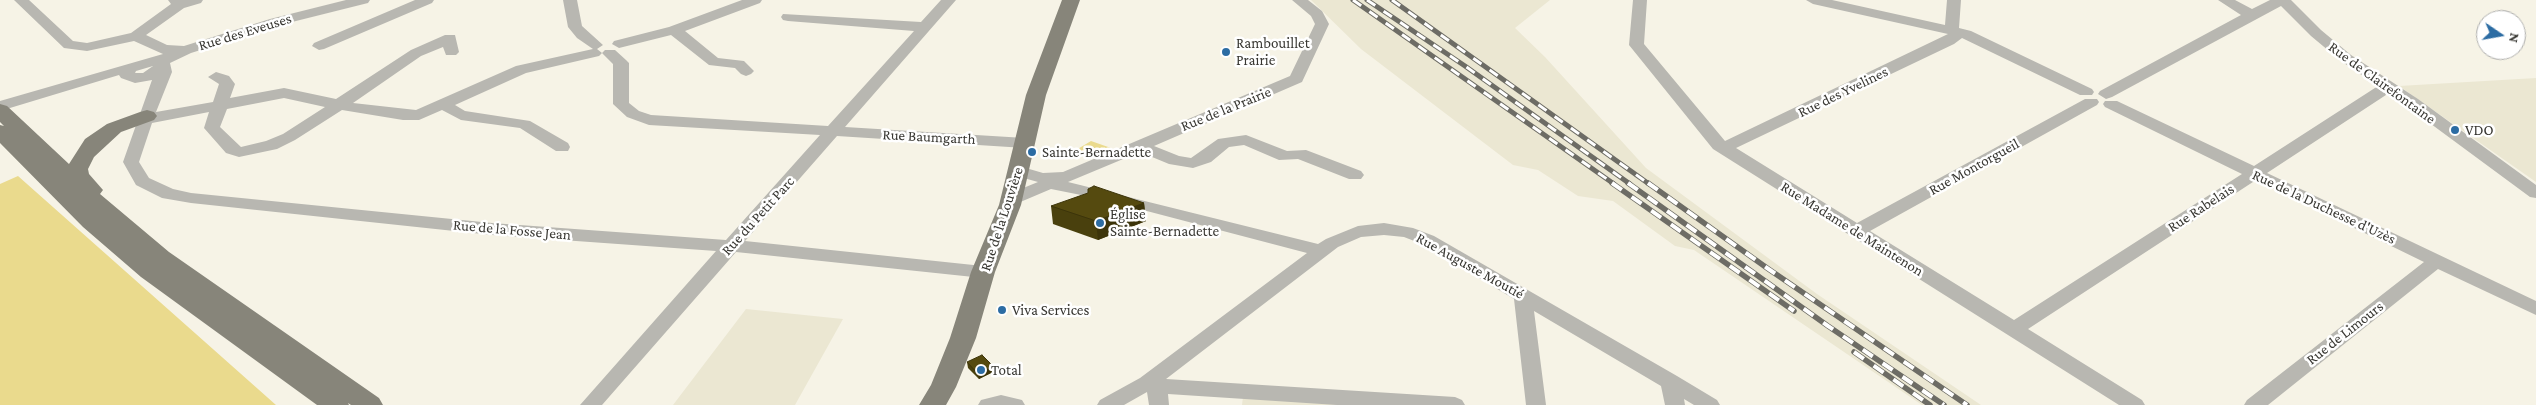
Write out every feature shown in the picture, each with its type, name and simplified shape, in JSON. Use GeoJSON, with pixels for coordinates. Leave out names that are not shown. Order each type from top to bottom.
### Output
{"type":"FeatureCollection","features":[{"type":"Feature","properties":{"kind":"main road","name":"Rue de la Louvière"},"geometry":{"type":"LineString","coordinates":[[932,405],[943,387],[1012,199],[1036,96],[1071,0]]}},
{"type":"Feature","properties":{"kind":"main road"},"geometry":{"type":"LineString","coordinates":[[1,115],[104,209],[161,257],[370,405]]}},
{"type":"Feature","properties":{"kind":"main road"},"geometry":{"type":"LineString","coordinates":[[1,115],[91,222],[150,271],[336,405]]}},
{"type":"Feature","properties":{"kind":"main road"},"geometry":{"type":"LineString","coordinates":[[104,209],[103,201],[79,176],[77,169],[79,164],[93,144],[114,128],[146,118]]}},
{"type":"Feature","properties":{"kind":"street"},"geometry":{"type":"LineString","coordinates":[[21,0],[69,45],[87,46],[136,36],[177,2],[196,0]]}},
{"type":"Feature","properties":{"kind":"street","name":"Rue des Eveuses"},"geometry":{"type":"LineString","coordinates":[[152,64],[186,50],[284,20],[363,0]]}},
{"type":"Feature","properties":{"kind":"street"},"geometry":{"type":"LineString","coordinates":[[319,46],[427,0]]}},
{"type":"Feature","properties":{"kind":"street"},"geometry":{"type":"LineString","coordinates":[[570,0],[575,27],[582,35],[605,48]]}},
{"type":"Feature","properties":{"kind":"street"},"geometry":{"type":"LineString","coordinates":[[146,118],[284,93],[340,105],[411,116],[445,105],[521,69],[674,30],[755,0]]}},
{"type":"Feature","properties":{"kind":"street","name":"Rue du Petit Parc"},"geometry":{"type":"LineString","coordinates":[[590,405],[949,0]]}},
{"type":"Feature","properties":{"kind":"street","name":"Rue de la Prairie"},"geometry":{"type":"LineString","coordinates":[[1012,199],[1060,180],[1137,145],[1285,86],[1297,79],[1322,24],[1317,14],[1299,0]]}},
{"type":"Feature","properties":{"kind":"street","name":"Rue Madame de Maintenon"},"geometry":{"type":"LineString","coordinates":[[1640,0],[1636,45],[1724,148],[2135,405]]}},
{"type":"Feature","properties":{"kind":"street","name":"Rue de la Duchesse d'Uzès"},"geometry":{"type":"LineString","coordinates":[[1813,0],[1956,31],[2536,309]]}},
{"type":"Feature","properties":{"kind":"street"},"geometry":{"type":"LineString","coordinates":[[1954,0],[1956,31]]}},
{"type":"Feature","properties":{"kind":"street"},"geometry":{"type":"LineString","coordinates":[[2226,0],[2256,13]]}},
{"type":"Feature","properties":{"kind":"street"},"geometry":{"type":"LineString","coordinates":[[2237,0],[2256,13]]}},
{"type":"Feature","properties":{"kind":"street","name":"Rue Montorgueil"},"geometry":{"type":"LineString","coordinates":[[1857,232],[2099,98],[2283,0]]}},
{"type":"Feature","properties":{"kind":"street","name":"Rue de Clairefontaine"},"geometry":{"type":"LineString","coordinates":[[2283,0],[2330,46],[2412,102],[2536,193]]}},
{"type":"Feature","properties":{"kind":"street"},"geometry":{"type":"LineString","coordinates":[[788,17],[926,27]]}},
{"type":"Feature","properties":{"kind":"street"},"geometry":{"type":"LineString","coordinates":[[216,77],[224,79],[227,84],[222,105],[212,128],[232,150],[239,152],[271,145],[340,105],[416,53],[451,45],[450,32],[444,23]]}},
{"type":"Feature","properties":{"kind":"street"},"geometry":{"type":"LineString","coordinates":[[674,30],[714,62],[739,64],[746,71]]}},
{"type":"Feature","properties":{"kind":"street","name":"Rue des Yvelines"},"geometry":{"type":"LineString","coordinates":[[1724,148],[1940,45],[1956,31]]}},
{"type":"Feature","properties":{"kind":"street"},"geometry":{"type":"LineString","coordinates":[[136,36],[152,64],[155,90]]}},
{"type":"Feature","properties":{"kind":"street","name":"Rue Baumgarth"},"geometry":{"type":"LineString","coordinates":[[605,48],[621,63],[621,104],[626,110],[642,119],[833,132],[1025,142]]}},
{"type":"Feature","properties":{"kind":"street"},"geometry":{"type":"LineString","coordinates":[[1,115],[92,79],[152,64]]}},
{"type":"Feature","properties":{"kind":"street","name":"Rue de la Fosse Jean"},"geometry":{"type":"LineString","coordinates":[[152,64],[164,72],[155,90],[133,154],[133,168],[142,181],[163,193],[175,196],[485,228],[730,246],[984,272]]}},
{"type":"Feature","properties":{"kind":"street","name":"Rue Rabelais"},"geometry":{"type":"LineString","coordinates":[[2014,329],[2388,87]]}},
{"type":"Feature","properties":{"kind":"street"},"geometry":{"type":"LineString","coordinates":[[445,105],[461,115],[524,124],[562,147]]}},
{"type":"Feature","properties":{"kind":"street"},"geometry":{"type":"LineString","coordinates":[[1137,145],[1175,160],[1194,163],[1206,158],[1224,143],[1246,140],[1285,156],[1300,154],[1355,176]]}},
{"type":"Feature","properties":{"kind":"street","name":"Rue de la Prairie"},"geometry":{"type":"LineString","coordinates":[[1019,171],[1042,178],[1060,180]]}},
{"type":"Feature","properties":{"kind":"street"},"geometry":{"type":"LineString","coordinates":[[1060,180],[1102,194],[1313,249],[1319,253]]}},
{"type":"Feature","properties":{"kind":"street","name":"Rue Auguste Moutié"},"geometry":{"type":"LineString","coordinates":[[1107,405],[1154,391],[1319,253],[1341,238],[1358,232],[1384,229],[1407,232],[1428,240],[1710,405]]}},
{"type":"Feature","properties":{"kind":"street","name":"Rue de Limours"},"geometry":{"type":"LineString","coordinates":[[2254,405],[2437,261]]}},
{"type":"Feature","properties":{"kind":"street"},"geometry":{"type":"LineString","coordinates":[[1524,296],[1536,405]]}},
{"type":"Feature","properties":{"kind":"street"},"geometry":{"type":"LineString","coordinates":[[1670,381],[1675,405]]}},
{"type":"Feature","properties":{"kind":"street"},"geometry":{"type":"LineString","coordinates":[[1154,391],[1455,405]]}},
{"type":"Feature","properties":{"kind":"street"},"geometry":{"type":"LineString","coordinates":[[988,405],[1015,405]]}},
{"type":"Feature","properties":{"kind":"shaded area"},"geometry":{"type":"Polygon","coordinates":[[[1311,0],[1550,0],[1515,28],[1545,57],[1646,168],[1817,294],[1981,405],[1922,405],[1694,250],[1675,246],[1613,201],[1578,196],[1538,170],[1513,165],[1361,49],[1311,0]]]}},
{"type":"Feature","properties":{"kind":"shaded area"},"geometry":{"type":"Polygon","coordinates":[[[2536,78],[2536,182],[2399,86],[2536,78]]]}},
{"type":"Feature","properties":{"kind":"shaded area"},"geometry":{"type":"Polygon","coordinates":[[[1091,141],[1111,148],[1092,157],[1076,150],[1091,141]]]}},
{"type":"Feature","properties":{"kind":"shaded area"},"geometry":{"type":"Polygon","coordinates":[[[18,176],[276,405],[0,405],[0,184],[18,176]]]}},
{"type":"Feature","properties":{"kind":"shaded area"},"geometry":{"type":"Polygon","coordinates":[[[746,309],[843,319],[795,405],[673,405],[746,309]]]}},
{"type":"Feature","properties":{"kind":"shaded area"},"geometry":{"type":"Polygon","coordinates":[[[1243,397],[1360,405],[1242,405],[1243,397]]]}},
{"type":"Feature","properties":{"kind":"building"},"geometry":{"type":"Polygon","coordinates":[[[1094,186],[1144,203],[1096,221],[1051,206],[1088,193],[1088,189],[1094,186]]]}},
{"type":"Feature","properties":{"kind":"building"},"geometry":{"type":"Polygon","coordinates":[[[982,355],[993,366],[978,374],[967,362],[982,355]]]}},
{"type":"Feature","properties":{"kind":"railway"},"geometry":{"type":"LineString","coordinates":[[1353,0],[1614,184]]}},
{"type":"Feature","properties":{"kind":"railway"},"geometry":{"type":"LineString","coordinates":[[1367,0],[1465,66],[1630,184]]}},
{"type":"Feature","properties":{"kind":"railway"},"geometry":{"type":"LineString","coordinates":[[1392,0],[1649,184]]}},
{"type":"Feature","properties":{"kind":"railway"},"geometry":{"type":"LineString","coordinates":[[1612,183],[1794,311]]}},
{"type":"Feature","properties":{"kind":"railway"},"geometry":{"type":"LineString","coordinates":[[1628,183],[1828,326],[1944,405]]}},
{"type":"Feature","properties":{"kind":"railway"},"geometry":{"type":"LineString","coordinates":[[1648,183],[1767,268],[1967,405]]}},
{"type":"Feature","properties":{"kind":"railway"},"geometry":{"type":"LineString","coordinates":[[1854,352],[1930,405]]}},
{"type":"Feature","properties":{"kind":"place","name":"Rambouillet Prairie"},"geometry":{"type":"Point","coordinates":[1226,52]}},
{"type":"Feature","properties":{"kind":"place","name":"VDO"},"geometry":{"type":"Point","coordinates":[2455,130]}},
{"type":"Feature","properties":{"kind":"place","name":"Sainte-Bernadette"},"geometry":{"type":"Point","coordinates":[1032,152]}},
{"type":"Feature","properties":{"kind":"place","name":"Église Sainte-Bernadette"},"geometry":{"type":"Point","coordinates":[1100,223]}},
{"type":"Feature","properties":{"kind":"place","name":"Viva Services"},"geometry":{"type":"Point","coordinates":[1002,310]}},
{"type":"Feature","properties":{"kind":"place","name":"Total"},"geometry":{"type":"Point","coordinates":[981,370]}}]}
